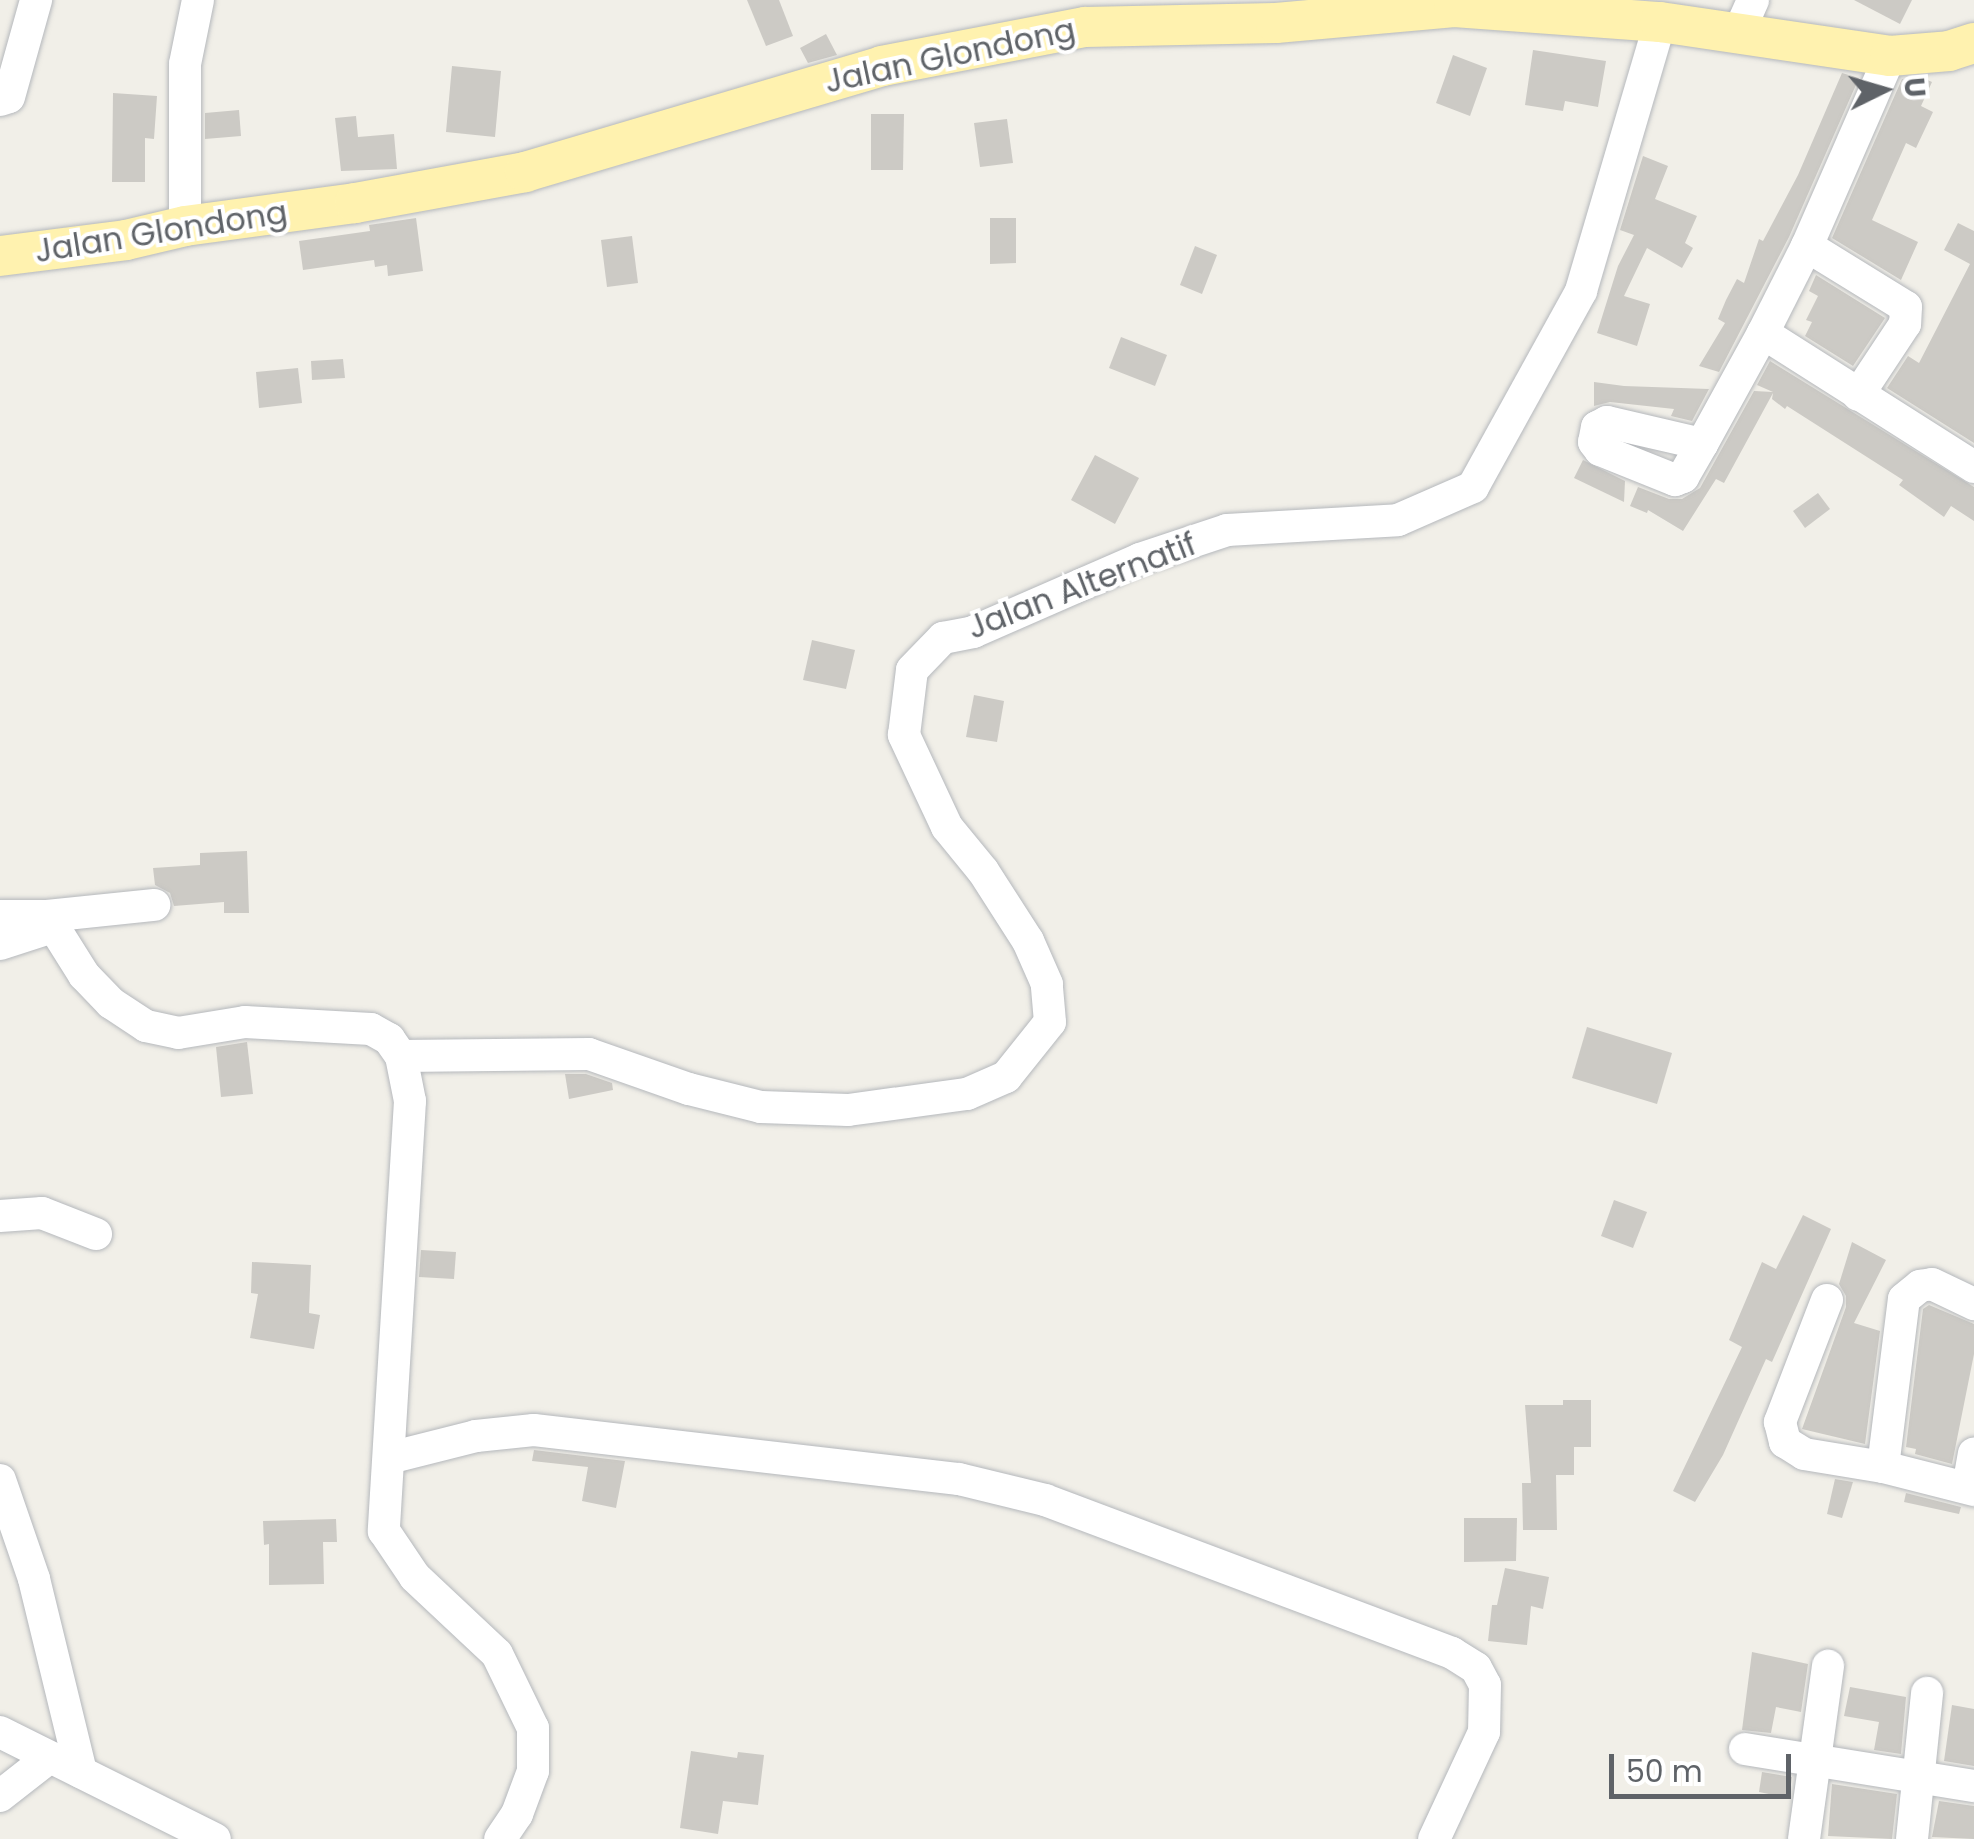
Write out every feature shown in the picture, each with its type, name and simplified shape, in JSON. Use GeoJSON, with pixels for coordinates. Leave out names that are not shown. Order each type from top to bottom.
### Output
{"type":"FeatureCollection","features":[{"type":"Feature","properties":{"kind":"main road","name":"Jalan Glondong"},"geometry":{"type":"LineString","coordinates":[[0,256],[126,240],[186,226],[355,203],[525,172],[882,66],[1085,27],[1276,23],[1443,4],[1660,22],[1746,17],[1890,56],[1949,51],[1974,43]]}},
{"type":"Feature","properties":{"kind":"street"},"geometry":{"type":"LineString","coordinates":[[0,100],[9,96],[36,0]]}},
{"type":"Feature","properties":{"kind":"street"},"geometry":{"type":"LineString","coordinates":[[186,226],[184,64],[198,0]]}},
{"type":"Feature","properties":{"kind":"street","name":"Jalan Alternatif"},"geometry":{"type":"LineString","coordinates":[[402,1056],[589,1054],[689,1089],[761,1107],[848,1110],[967,1094],[1006,1077],[1050,1022],[1047,984],[1028,941],[1002,899],[948,827],[904,734],[912,670],[943,638],[974,632],[1140,559],[1226,530],[1398,520],[1473,487],[1581,291],[1660,22]]}},
{"type":"Feature","properties":{"kind":"street"},"geometry":{"type":"LineString","coordinates":[[1702,444],[1807,246],[1890,56]]}},
{"type":"Feature","properties":{"kind":"street"},"geometry":{"type":"LineString","coordinates":[[1807,246],[1906,307],[1905,324],[1858,395]]}},
{"type":"Feature","properties":{"kind":"street"},"geometry":{"type":"LineString","coordinates":[[1762,334],[1974,468]]}},
{"type":"Feature","properties":{"kind":"street"},"geometry":{"type":"LineString","coordinates":[[0,944],[50,922],[154,904]]}},
{"type":"Feature","properties":{"kind":"street"},"geometry":{"type":"LineString","coordinates":[[0,916],[50,922]]}},
{"type":"Feature","properties":{"kind":"street"},"geometry":{"type":"LineString","coordinates":[[50,922],[84,975],[110,1004],[146,1026],[178,1033],[244,1022],[371,1029],[390,1039],[402,1056],[410,1100],[384,1531],[415,1577],[497,1654],[534,1728],[533,1771],[517,1814],[500,1839]]}},
{"type":"Feature","properties":{"kind":"street"},"geometry":{"type":"LineString","coordinates":[[0,1216],[42,1213],[96,1234]]}},
{"type":"Feature","properties":{"kind":"street"},"geometry":{"type":"LineString","coordinates":[[1883,1467],[1904,1299],[1920,1286],[1932,1284],[1974,1304]]}},
{"type":"Feature","properties":{"kind":"street"},"geometry":{"type":"LineString","coordinates":[[1827,1300],[1784,1408],[1781,1432],[1785,1442],[1804,1454],[1883,1467],[1971,1489],[1974,1454]]}},
{"type":"Feature","properties":{"kind":"street"},"geometry":{"type":"LineString","coordinates":[[389,1458],[476,1436],[534,1430],[958,1479],[1045,1500],[1452,1653],[1476,1668],[1486,1684],[1484,1732],[1434,1839]]}},
{"type":"Feature","properties":{"kind":"street"},"geometry":{"type":"LineString","coordinates":[[0,1480],[34,1579],[81,1772]]}},
{"type":"Feature","properties":{"kind":"street"},"geometry":{"type":"LineString","coordinates":[[1804,1839],[1828,1666]]}},
{"type":"Feature","properties":{"kind":"street"},"geometry":{"type":"LineString","coordinates":[[1912,1839],[1927,1693]]}},
{"type":"Feature","properties":{"kind":"street"},"geometry":{"type":"LineString","coordinates":[[0,1732],[215,1839]]}},
{"type":"Feature","properties":{"kind":"street"},"geometry":{"type":"LineString","coordinates":[[1745,1748],[1974,1786]]}},
{"type":"Feature","properties":{"kind":"street"},"geometry":{"type":"LineString","coordinates":[[0,1796],[50,1757]]}},
{"type":"Feature","properties":{"kind":"building"},"geometry":{"type":"Polygon","coordinates":[[[747,0],[779,0],[793,36],[766,46],[747,0]]]}},
{"type":"Feature","properties":{"kind":"building"},"geometry":{"type":"Polygon","coordinates":[[[1854,0],[1912,0],[1900,24],[1854,0]]]}},
{"type":"Feature","properties":{"kind":"building"},"geometry":{"type":"Polygon","coordinates":[[[826,34],[837,55],[808,63],[800,48],[826,34]]]}},
{"type":"Feature","properties":{"kind":"building"},"geometry":{"type":"Polygon","coordinates":[[[1533,50],[1606,61],[1598,107],[1565,101],[1563,111],[1525,105],[1533,50]]]}},
{"type":"Feature","properties":{"kind":"building"},"geometry":{"type":"Polygon","coordinates":[[[1453,55],[1487,68],[1470,116],[1436,103],[1453,55]]]}},
{"type":"Feature","properties":{"kind":"building"},"geometry":{"type":"Polygon","coordinates":[[[452,66],[501,71],[495,137],[446,132],[452,66]]]}},
{"type":"Feature","properties":{"kind":"building"},"geometry":{"type":"Polygon","coordinates":[[[1842,73],[1859,78],[1789,237],[1719,372],[1699,366],[1725,323],[1718,319],[1726,300],[1737,279],[1744,283],[1759,239],[1763,241],[1798,175],[1842,73]]]}},
{"type":"Feature","properties":{"kind":"building"},"geometry":{"type":"Polygon","coordinates":[[[1921,77],[1932,82],[1921,106],[1933,112],[1916,148],[1906,143],[1872,220],[1918,242],[1901,280],[1832,238],[1902,79],[1921,77]]]}},
{"type":"Feature","properties":{"kind":"building"},"geometry":{"type":"Polygon","coordinates":[[[113,93],[157,96],[154,139],[145,138],[145,182],[112,182],[113,93]]]}},
{"type":"Feature","properties":{"kind":"building"},"geometry":{"type":"Polygon","coordinates":[[[239,110],[241,136],[205,139],[205,113],[239,110]]]}},
{"type":"Feature","properties":{"kind":"building"},"geometry":{"type":"Polygon","coordinates":[[[871,114],[904,114],[903,170],[871,170],[871,114]]]}},
{"type":"Feature","properties":{"kind":"building"},"geometry":{"type":"Polygon","coordinates":[[[356,116],[358,137],[394,134],[397,169],[341,171],[335,118],[356,116]]]}},
{"type":"Feature","properties":{"kind":"building"},"geometry":{"type":"Polygon","coordinates":[[[1007,119],[1013,163],[980,167],[974,123],[1007,119]]]}},
{"type":"Feature","properties":{"kind":"building"},"geometry":{"type":"Polygon","coordinates":[[[1643,156],[1668,166],[1655,199],[1697,216],[1685,243],[1693,248],[1682,268],[1647,248],[1624,296],[1650,304],[1637,346],[1597,333],[1618,266],[1634,235],[1620,230],[1643,156]]]}},
{"type":"Feature","properties":{"kind":"building"},"geometry":{"type":"Polygon","coordinates":[[[416,218],[423,271],[388,276],[387,265],[375,267],[374,260],[303,270],[299,241],[370,231],[369,225],[416,218]]]}},
{"type":"Feature","properties":{"kind":"building"},"geometry":{"type":"Polygon","coordinates":[[[990,218],[1016,218],[1016,263],[990,264],[990,218]]]}},
{"type":"Feature","properties":{"kind":"building"},"geometry":{"type":"Polygon","coordinates":[[[1958,223],[1974,231],[1974,443],[1887,388],[1908,356],[1919,363],[1970,264],[1944,250],[1958,223]]]}},
{"type":"Feature","properties":{"kind":"building"},"geometry":{"type":"Polygon","coordinates":[[[632,236],[638,283],[607,287],[601,240],[632,236]]]}},
{"type":"Feature","properties":{"kind":"building"},"geometry":{"type":"Polygon","coordinates":[[[1195,246],[1217,255],[1202,294],[1180,285],[1195,246]]]}},
{"type":"Feature","properties":{"kind":"building"},"geometry":{"type":"Polygon","coordinates":[[[1816,275],[1885,318],[1853,366],[1805,336],[1812,322],[1806,320],[1818,296],[1809,291],[1816,275]]]}},
{"type":"Feature","properties":{"kind":"building"},"geometry":{"type":"Polygon","coordinates":[[[1121,337],[1167,355],[1155,386],[1109,368],[1121,337]]]}},
{"type":"Feature","properties":{"kind":"building"},"geometry":{"type":"Polygon","coordinates":[[[343,359],[345,378],[312,380],[311,361],[343,359]]]}},
{"type":"Feature","properties":{"kind":"building"},"geometry":{"type":"Polygon","coordinates":[[[1770,361],[1974,487],[1974,521],[1951,506],[1944,517],[1899,485],[1903,480],[1787,406],[1785,409],[1772,399],[1773,393],[1724,483],[1716,479],[1683,531],[1648,510],[1647,513],[1630,506],[1638,487],[1669,499],[1682,499],[1700,488],[1754,391],[1773,392],[1757,385],[1770,361]]]}},
{"type":"Feature","properties":{"kind":"building"},"geometry":{"type":"Polygon","coordinates":[[[298,368],[302,403],[259,408],[256,372],[298,368]]]}},
{"type":"Feature","properties":{"kind":"building"},"geometry":{"type":"Polygon","coordinates":[[[1594,382],[1709,389],[1692,421],[1671,416],[1674,409],[1610,402],[1594,406],[1594,382]]]}},
{"type":"Feature","properties":{"kind":"building"},"geometry":{"type":"Polygon","coordinates":[[[1095,455],[1139,478],[1115,524],[1071,500],[1095,455]]]}},
{"type":"Feature","properties":{"kind":"building"},"geometry":{"type":"Polygon","coordinates":[[[1583,460],[1625,481],[1624,502],[1574,478],[1583,460]]]}},
{"type":"Feature","properties":{"kind":"building"},"geometry":{"type":"Polygon","coordinates":[[[1818,493],[1830,509],[1805,528],[1793,511],[1818,493]]]}},
{"type":"Feature","properties":{"kind":"building"},"geometry":{"type":"Polygon","coordinates":[[[812,640],[855,650],[846,689],[803,680],[812,640]]]}},
{"type":"Feature","properties":{"kind":"building"},"geometry":{"type":"Polygon","coordinates":[[[974,695],[1004,701],[997,742],[966,737],[974,695]]]}},
{"type":"Feature","properties":{"kind":"building"},"geometry":{"type":"Polygon","coordinates":[[[247,851],[249,913],[224,913],[224,902],[174,906],[170,893],[155,885],[153,868],[200,865],[200,853],[247,851]]]}},
{"type":"Feature","properties":{"kind":"building"},"geometry":{"type":"Polygon","coordinates":[[[1587,1027],[1672,1053],[1657,1104],[1572,1078],[1587,1027]]]}},
{"type":"Feature","properties":{"kind":"building"},"geometry":{"type":"Polygon","coordinates":[[[247,1042],[253,1094],[221,1097],[216,1047],[247,1042]]]}},
{"type":"Feature","properties":{"kind":"building"},"geometry":{"type":"Polygon","coordinates":[[[565,1074],[586,1074],[612,1083],[613,1090],[569,1099],[565,1074]]]}},
{"type":"Feature","properties":{"kind":"building"},"geometry":{"type":"Polygon","coordinates":[[[1614,1200],[1647,1212],[1633,1248],[1601,1236],[1614,1200]]]}},
{"type":"Feature","properties":{"kind":"building"},"geometry":{"type":"Polygon","coordinates":[[[1803,1215],[1831,1229],[1772,1362],[1766,1359],[1723,1455],[1695,1502],[1673,1491],[1742,1347],[1729,1340],[1762,1262],[1776,1269],[1803,1215]]]}},
{"type":"Feature","properties":{"kind":"building"},"geometry":{"type":"Polygon","coordinates":[[[1852,1242],[1886,1260],[1854,1323],[1880,1331],[1865,1444],[1802,1429],[1846,1307],[1846,1296],[1839,1284],[1852,1242]]]}},
{"type":"Feature","properties":{"kind":"building"},"geometry":{"type":"Polygon","coordinates":[[[421,1250],[456,1252],[454,1279],[419,1277],[421,1250]]]}},
{"type":"Feature","properties":{"kind":"building"},"geometry":{"type":"Polygon","coordinates":[[[252,1262],[311,1265],[309,1313],[320,1315],[314,1349],[250,1338],[258,1294],[251,1293],[252,1262]]]}},
{"type":"Feature","properties":{"kind":"building"},"geometry":{"type":"Polygon","coordinates":[[[1929,1305],[1974,1324],[1974,1354],[1952,1464],[1915,1454],[1916,1449],[1906,1447],[1923,1309],[1929,1305]]]}},
{"type":"Feature","properties":{"kind":"building"},"geometry":{"type":"Polygon","coordinates":[[[1563,1400],[1591,1400],[1591,1447],[1574,1447],[1574,1475],[1556,1475],[1557,1530],[1523,1530],[1522,1483],[1531,1483],[1525,1405],[1563,1405],[1563,1400]]]}},
{"type":"Feature","properties":{"kind":"building"},"geometry":{"type":"Polygon","coordinates":[[[534,1450],[625,1461],[616,1508],[582,1501],[588,1467],[532,1461],[534,1450]]]}},
{"type":"Feature","properties":{"kind":"building"},"geometry":{"type":"Polygon","coordinates":[[[1835,1479],[1853,1482],[1842,1518],[1827,1514],[1835,1479]]]}},
{"type":"Feature","properties":{"kind":"building"},"geometry":{"type":"Polygon","coordinates":[[[1906,1493],[1961,1507],[1959,1514],[1904,1502],[1906,1493]]]}},
{"type":"Feature","properties":{"kind":"building"},"geometry":{"type":"Polygon","coordinates":[[[1464,1518],[1517,1518],[1516,1561],[1464,1562],[1464,1518]]]}},
{"type":"Feature","properties":{"kind":"building"},"geometry":{"type":"Polygon","coordinates":[[[336,1519],[337,1542],[323,1542],[324,1584],[269,1585],[269,1544],[264,1545],[263,1521],[336,1519]]]}},
{"type":"Feature","properties":{"kind":"building"},"geometry":{"type":"Polygon","coordinates":[[[1505,1568],[1549,1577],[1543,1609],[1531,1606],[1527,1645],[1488,1641],[1492,1605],[1497,1605],[1505,1568]]]}},
{"type":"Feature","properties":{"kind":"building"},"geometry":{"type":"Polygon","coordinates":[[[1752,1652],[1808,1664],[1801,1712],[1776,1707],[1771,1733],[1742,1730],[1752,1652]]]}},
{"type":"Feature","properties":{"kind":"building"},"geometry":{"type":"Polygon","coordinates":[[[1850,1687],[1906,1697],[1901,1754],[1874,1750],[1879,1722],[1844,1716],[1850,1687]]]}},
{"type":"Feature","properties":{"kind":"building"},"geometry":{"type":"Polygon","coordinates":[[[1952,1705],[1974,1709],[1974,1766],[1944,1761],[1952,1705]]]}},
{"type":"Feature","properties":{"kind":"building"},"geometry":{"type":"Polygon","coordinates":[[[691,1751],[737,1758],[738,1752],[764,1755],[758,1805],[723,1801],[718,1834],[680,1828],[691,1751]]]}},
{"type":"Feature","properties":{"kind":"building"},"geometry":{"type":"Polygon","coordinates":[[[1762,1772],[1792,1777],[1789,1798],[1759,1792],[1762,1772]]]}},
{"type":"Feature","properties":{"kind":"building"},"geometry":{"type":"Polygon","coordinates":[[[1832,1784],[1897,1794],[1892,1839],[1828,1836],[1832,1784]]]}},
{"type":"Feature","properties":{"kind":"building"},"geometry":{"type":"Polygon","coordinates":[[[1939,1801],[1974,1806],[1974,1839],[1932,1837],[1939,1801]]]}}]}
